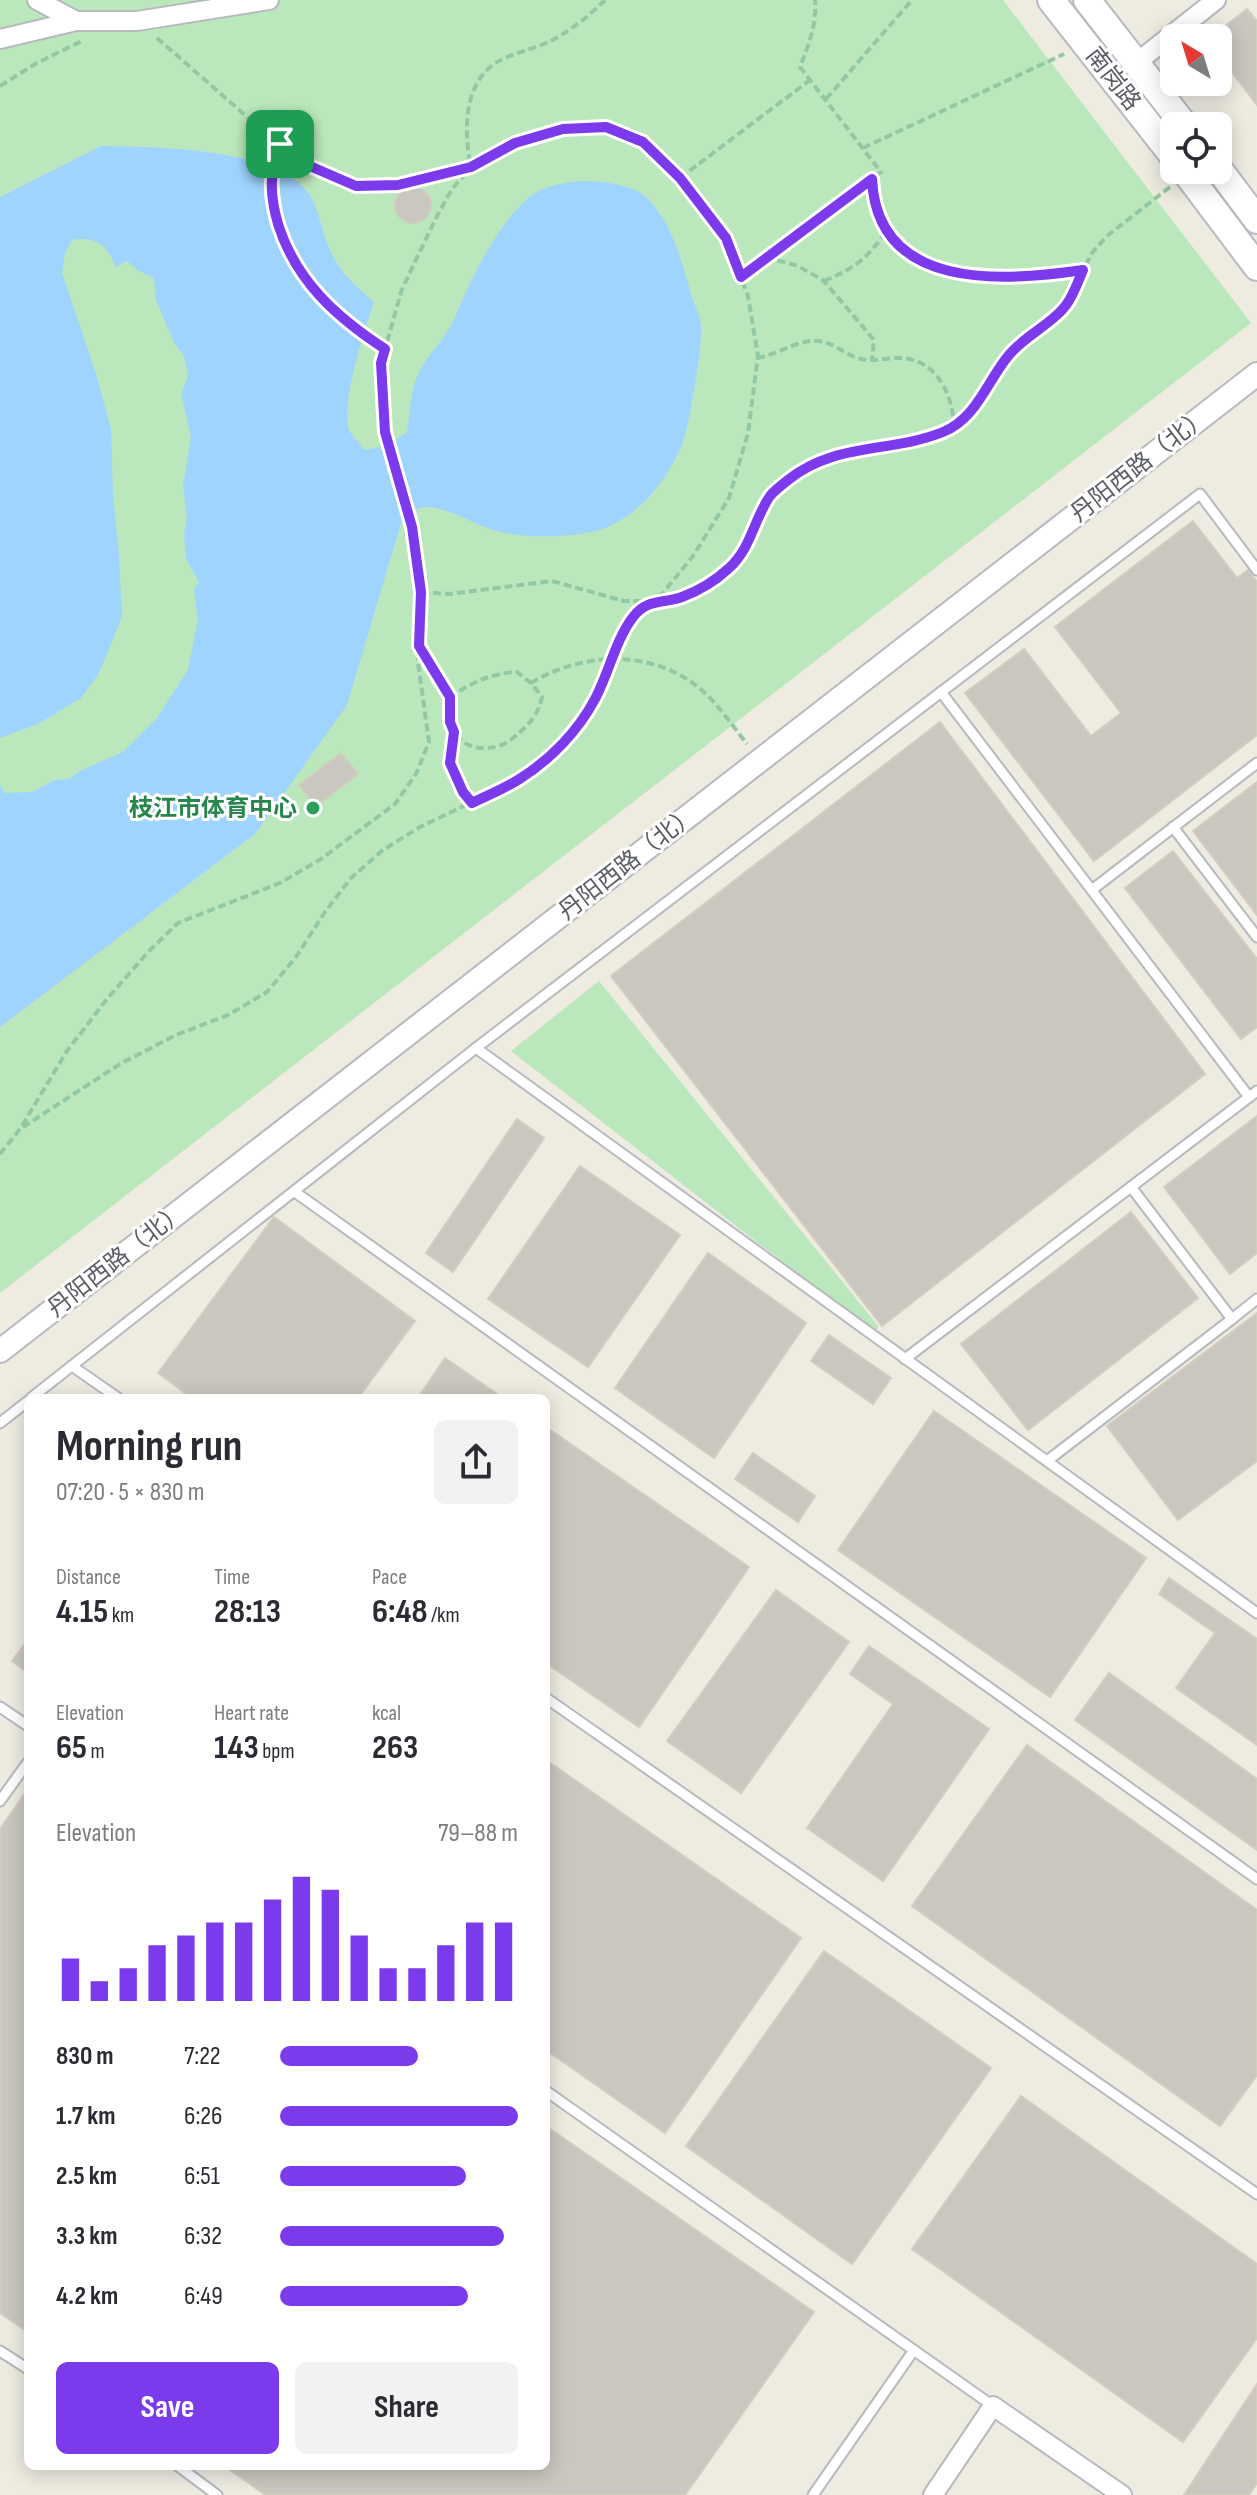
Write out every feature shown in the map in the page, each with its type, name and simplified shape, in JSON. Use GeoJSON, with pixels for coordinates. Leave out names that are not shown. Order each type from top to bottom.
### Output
{"type":"FeatureCollection","features":[{"type":"Feature","properties":{"kind":"main road","name":"南岗路"},"geometry":{"type":"LineString","coordinates":[[1051,0],[1160,139]]}},
{"type":"Feature","properties":{"kind":"main road","name":"南岗路"},"geometry":{"type":"LineString","coordinates":[[1087,0],[1174,112]]}},
{"type":"Feature","properties":{"kind":"main road","name":"南岗路"},"geometry":{"type":"LineString","coordinates":[[1195,184],[1257,267]]}},
{"type":"Feature","properties":{"kind":"main road"},"geometry":{"type":"LineString","coordinates":[[1230,184],[1257,220]]}},
{"type":"Feature","properties":{"kind":"street"},"geometry":{"type":"LineString","coordinates":[[37,0],[76,21]]}},
{"type":"Feature","properties":{"kind":"street"},"geometry":{"type":"LineString","coordinates":[[0,39],[76,21],[137,21],[269,0]]}},
{"type":"Feature","properties":{"kind":"street"},"geometry":{"type":"LineString","coordinates":[[1136,63],[1216,0]]}},
{"type":"Feature","properties":{"kind":"street","name":"丹阳西路（北）"},"geometry":{"type":"LineString","coordinates":[[0,1351],[1257,374]]}},
{"type":"Feature","properties":{"kind":"street"},"geometry":{"type":"LineString","coordinates":[[933,2495],[993,2406],[1122,2495]]}},
{"type":"Feature","properties":{"kind":"lane"},"geometry":{"type":"LineString","coordinates":[[36,1394],[476,1048],[1200,494],[1257,570]]}},
{"type":"Feature","properties":{"kind":"lane"},"geometry":{"type":"LineString","coordinates":[[905,1359],[1253,1094],[941,692]]}},
{"type":"Feature","properties":{"kind":"lane"},"geometry":{"type":"LineString","coordinates":[[1093,889],[1257,763]]}},
{"type":"Feature","properties":{"kind":"lane"},"geometry":{"type":"LineString","coordinates":[[1173,827],[1257,937]]}},
{"type":"Feature","properties":{"kind":"lane"},"geometry":{"type":"LineString","coordinates":[[476,1048],[1257,1613]]}},
{"type":"Feature","properties":{"kind":"lane"},"geometry":{"type":"LineString","coordinates":[[1131,1187],[1232,1319]]}},
{"type":"Feature","properties":{"kind":"lane"},"geometry":{"type":"LineString","coordinates":[[295,1192],[1257,1879]]}},
{"type":"Feature","properties":{"kind":"lane"},"geometry":{"type":"LineString","coordinates":[[1047,1461],[1257,1299]]}},
{"type":"Feature","properties":{"kind":"lane"},"geometry":{"type":"LineString","coordinates":[[72,1366],[112,1394]]}},
{"type":"Feature","properties":{"kind":"lane"},"geometry":{"type":"LineString","coordinates":[[0,1423],[24,1404]]}},
{"type":"Feature","properties":{"kind":"lane"},"geometry":{"type":"LineString","coordinates":[[550,1701],[1257,2194]]}},
{"type":"Feature","properties":{"kind":"lane"},"geometry":{"type":"LineString","coordinates":[[0,1707],[24,1723]]}},
{"type":"Feature","properties":{"kind":"lane"},"geometry":{"type":"LineString","coordinates":[[0,1801],[24,1768]]}},
{"type":"Feature","properties":{"kind":"lane"},"geometry":{"type":"LineString","coordinates":[[550,2094],[993,2406]]}},
{"type":"Feature","properties":{"kind":"lane"},"geometry":{"type":"LineString","coordinates":[[813,2495],[914,2350]]}},
{"type":"Feature","properties":{"kind":"lane"},"geometry":{"type":"LineString","coordinates":[[0,2351],[24,2366]]}},
{"type":"Feature","properties":{"kind":"lane"},"geometry":{"type":"LineString","coordinates":[[183,2470],[217,2495]]}},
{"type":"Feature","properties":{"kind":"path"},"geometry":{"type":"LineString","coordinates":[[0,1154],[20,1129],[67,1051],[107,999],[178,923],[280,883],[321,859],[395,804],[416,774],[429,742],[418,662],[421,592],[412,527],[385,432],[381,363],[402,289],[452,189],[471,167],[467,121],[469,101],[476,84],[502,59],[563,34],[588,17],[605,0]]}},
{"type":"Feature","properties":{"kind":"path"},"geometry":{"type":"LineString","coordinates":[[741,277],[881,172],[800,67],[813,33],[815,0]]}},
{"type":"Feature","properties":{"kind":"path"},"geometry":{"type":"LineString","coordinates":[[826,99],[912,0]]}},
{"type":"Feature","properties":{"kind":"path"},"geometry":{"type":"LineString","coordinates":[[20,1129],[120,1064],[176,1035],[228,1015],[267,992],[296,957],[351,878],[383,850],[420,827],[520,779],[565,743],[594,700],[634,616],[663,593],[693,556],[729,498],[748,433],[757,358],[748,296],[726,238],[680,178],[643,142],[606,127],[563,129],[515,143],[471,167],[398,185],[356,186],[312,167],[280,144],[137,21]]}},
{"type":"Feature","properties":{"kind":"path"},"geometry":{"type":"LineString","coordinates":[[0,86],[35,64],[85,40]]}},
{"type":"Feature","properties":{"kind":"path"},"geometry":{"type":"LineString","coordinates":[[863,148],[1086,44]]}},
{"type":"Feature","properties":{"kind":"path"},"geometry":{"type":"LineString","coordinates":[[680,178],[810,80]]}},
{"type":"Feature","properties":{"kind":"path"},"geometry":{"type":"LineString","coordinates":[[280,144],[272,183],[276,215],[296,267],[321,299],[385,349]]}},
{"type":"Feature","properties":{"kind":"path"},"geometry":{"type":"LineString","coordinates":[[872,179],[873,201],[879,219],[897,242],[916,258],[944,270],[978,277],[1021,278],[1083,270]]}},
{"type":"Feature","properties":{"kind":"path"},"geometry":{"type":"LineString","coordinates":[[421,592],[449,594],[552,581],[624,601],[653,601],[679,598],[703,588],[730,568],[749,543],[770,496],[809,466],[854,450],[913,441],[945,431],[974,409],[1011,352],[1062,311],[1092,253],[1164,184]]}},
{"type":"Feature","properties":{"kind":"path"},"geometry":{"type":"LineString","coordinates":[[824,281],[852,269],[872,252],[888,230]]}},
{"type":"Feature","properties":{"kind":"path"},"geometry":{"type":"LineString","coordinates":[[766,257],[798,266],[824,281],[840,296],[874,340],[872,360]]}},
{"type":"Feature","properties":{"kind":"path"},"geometry":{"type":"LineString","coordinates":[[757,358],[772,356],[808,341],[823,341],[857,358],[913,360],[937,375],[947,390],[953,406],[954,426]]}},
{"type":"Feature","properties":{"kind":"path"},"geometry":{"type":"LineString","coordinates":[[419,646],[450,697],[450,722],[454,732],[468,745],[482,749],[505,744],[525,729],[539,709],[542,697],[517,672],[499,673],[466,686],[450,697]]}},
{"type":"Feature","properties":{"kind":"path"},"geometry":{"type":"LineString","coordinates":[[531,683],[547,673],[585,662],[612,659],[645,662],[674,671],[697,686],[760,761]]}},
{"type":"Feature","properties":{"kind":"path"},"geometry":{"type":"LineString","coordinates":[[454,732],[450,763],[463,792],[472,803]]}},
{"type":"Feature","properties":{"kind":"green space","name":"枝江市体育中心"},"geometry":{"type":"Polygon","coordinates":[[[0,0],[1003,0],[1251,323],[0,1293],[0,0]]]}},
{"type":"Feature","properties":{"kind":"green space"},"geometry":{"type":"Polygon","coordinates":[[[599,981],[879,1327],[873,1332],[511,1051],[599,981]]]}},
{"type":"Feature","properties":{"kind":"water"},"geometry":{"type":"Polygon","coordinates":[[[101,146],[183,149],[247,160],[275,169],[297,182],[312,199],[336,262],[374,302],[355,366],[348,403],[349,430],[364,450],[387,446],[407,432],[416,379],[451,325],[485,254],[527,199],[553,186],[584,181],[620,185],[643,195],[656,208],[670,232],[700,322],[700,350],[685,436],[678,452],[651,495],[616,523],[581,534],[536,536],[497,531],[428,507],[417,509],[402,520],[347,705],[255,834],[0,1027],[0,785],[5,793],[32,792],[55,780],[69,779],[123,752],[157,718],[188,670],[198,619],[194,590],[199,582],[186,559],[184,533],[187,519],[183,486],[191,437],[181,393],[188,376],[184,356],[174,343],[156,300],[154,278],[127,261],[116,267],[105,248],[94,241],[72,240],[65,253],[62,273],[111,429],[122,617],[99,673],[81,698],[38,724],[0,738],[0,197],[101,146]]]}},
{"type":"Feature","properties":{"kind":"building"},"geometry":{"type":"Polygon","coordinates":[[[1247,9],[1257,21],[1257,105],[1232,72],[1232,24],[1228,24],[1247,9]]]}},
{"type":"Feature","properties":{"kind":"building"},"geometry":{"type":"Polygon","coordinates":[[[413,187],[426,192],[431,205],[426,218],[413,223],[400,218],[395,205],[400,192],[413,187]]]}},
{"type":"Feature","properties":{"kind":"building"},"geometry":{"type":"Polygon","coordinates":[[[1193,521],[1237,578],[1248,570],[1257,582],[1257,735],[1094,861],[965,693],[1024,649],[1091,736],[1121,713],[1055,627],[1193,521]]]}},
{"type":"Feature","properties":{"kind":"building"},"geometry":{"type":"Polygon","coordinates":[[[940,722],[1205,1074],[882,1326],[611,976],[940,722]]]}},
{"type":"Feature","properties":{"kind":"building"},"geometry":{"type":"Polygon","coordinates":[[[341,753],[358,774],[316,806],[299,785],[341,753]]]}},
{"type":"Feature","properties":{"kind":"building"},"geometry":{"type":"Polygon","coordinates":[[[1257,782],[1257,915],[1193,831],[1257,782]]]}},
{"type":"Feature","properties":{"kind":"building"},"geometry":{"type":"Polygon","coordinates":[[[1173,851],[1257,959],[1257,1027],[1241,1039],[1125,888],[1173,851]]]}},
{"type":"Feature","properties":{"kind":"building"},"geometry":{"type":"Polygon","coordinates":[[[1257,1116],[1257,1253],[1230,1274],[1164,1187],[1257,1116]]]}},
{"type":"Feature","properties":{"kind":"building"},"geometry":{"type":"Polygon","coordinates":[[[517,1119],[544,1138],[453,1272],[426,1253],[517,1119]]]}},
{"type":"Feature","properties":{"kind":"building"},"geometry":{"type":"Polygon","coordinates":[[[580,1166],[680,1235],[588,1367],[488,1299],[580,1166]]]}},
{"type":"Feature","properties":{"kind":"building"},"geometry":{"type":"Polygon","coordinates":[[[1131,1212],[1198,1298],[1028,1430],[961,1344],[1131,1212]]]}},
{"type":"Feature","properties":{"kind":"building"},"geometry":{"type":"Polygon","coordinates":[[[274,1217],[415,1321],[361,1394],[187,1394],[158,1373],[274,1217]]]}},
{"type":"Feature","properties":{"kind":"building"},"geometry":{"type":"Polygon","coordinates":[[[708,1253],[806,1323],[714,1458],[615,1388],[708,1253]]]}},
{"type":"Feature","properties":{"kind":"building"},"geometry":{"type":"Polygon","coordinates":[[[1257,1313],[1257,1461],[1178,1520],[1107,1426],[1257,1313]]]}},
{"type":"Feature","properties":{"kind":"building"},"geometry":{"type":"Polygon","coordinates":[[[829,1335],[891,1378],[873,1404],[811,1361],[829,1335]]]}},
{"type":"Feature","properties":{"kind":"building"},"geometry":{"type":"Polygon","coordinates":[[[445,1358],[497,1394],[421,1394],[445,1358]]]}},
{"type":"Feature","properties":{"kind":"building"},"geometry":{"type":"Polygon","coordinates":[[[934,1411],[1146,1558],[1050,1697],[838,1550],[934,1411]]]}},
{"type":"Feature","properties":{"kind":"building"},"geometry":{"type":"Polygon","coordinates":[[[550,1430],[749,1567],[639,1727],[550,1666],[550,1430]]]}},
{"type":"Feature","properties":{"kind":"building"},"geometry":{"type":"Polygon","coordinates":[[[753,1453],[815,1496],[798,1522],[735,1479],[753,1453]]]}},
{"type":"Feature","properties":{"kind":"building"},"geometry":{"type":"Polygon","coordinates":[[[1169,1578],[1257,1639],[1257,1745],[1176,1688],[1215,1633],[1159,1594],[1169,1578]]]}},
{"type":"Feature","properties":{"kind":"building"},"geometry":{"type":"Polygon","coordinates":[[[776,1590],[849,1642],[741,1793],[667,1741],[776,1590]]]}},
{"type":"Feature","properties":{"kind":"building"},"geometry":{"type":"Polygon","coordinates":[[[24,1644],[24,1670],[12,1661],[24,1644]]]}},
{"type":"Feature","properties":{"kind":"building"},"geometry":{"type":"Polygon","coordinates":[[[869,1646],[989,1729],[883,1881],[807,1828],[893,1704],[850,1674],[869,1646]]]}},
{"type":"Feature","properties":{"kind":"building"},"geometry":{"type":"Polygon","coordinates":[[[1109,1673],[1257,1779],[1257,1850],[1075,1720],[1109,1673]]]}},
{"type":"Feature","properties":{"kind":"building"},"geometry":{"type":"Polygon","coordinates":[[[1027,1745],[1257,1910],[1257,2075],[1220,2126],[912,1906],[1027,1745]]]}},
{"type":"Feature","properties":{"kind":"building"},"geometry":{"type":"Polygon","coordinates":[[[550,1763],[801,1938],[665,2133],[550,2053],[550,1763]]]}},
{"type":"Feature","properties":{"kind":"building"},"geometry":{"type":"Polygon","coordinates":[[[24,1795],[24,2329],[0,2313],[0,1829],[24,1795]]]}},
{"type":"Feature","properties":{"kind":"building"},"geometry":{"type":"Polygon","coordinates":[[[824,1951],[991,2068],[852,2264],[686,2146],[824,1951]]]}},
{"type":"Feature","properties":{"kind":"building"},"geometry":{"type":"Polygon","coordinates":[[[1021,2096],[1257,2264],[1257,2338],[1183,2442],[912,2249],[1021,2096]]]}},
{"type":"Feature","properties":{"kind":"building"},"geometry":{"type":"Polygon","coordinates":[[[550,2129],[814,2312],[685,2495],[266,2495],[230,2470],[550,2470],[550,2129]]]}},
{"type":"Feature","properties":{"kind":"building"},"geometry":{"type":"Polygon","coordinates":[[[1257,2384],[1257,2483],[1249,2495],[1184,2495],[1257,2384]]]}},
{"type":"Feature","properties":{"kind":"place","name":"枝江市体育中心"},"geometry":{"type":"Point","coordinates":[313,808]}},
{"type":"Feature","properties":{"kind":"route"},"geometry":{"type":"LineString","coordinates":[[606,127],[643,142],[680,178],[726,238],[741,277],[872,179],[873,201],[879,219],[897,242],[916,258],[944,270],[978,277],[1021,278],[1083,270],[1062,311],[1011,352],[974,409],[954,426],[913,441],[831,456],[789,479],[770,496],[749,543],[730,568],[703,588],[679,598],[653,601],[634,616],[594,700],[565,743],[520,779],[472,803],[463,792],[450,763],[454,732],[450,722],[450,697],[419,646],[421,592],[412,527],[385,432],[381,363],[385,349],[339,316],[296,267],[287,249],[273,199],[272,183],[280,144],[312,167],[356,186],[398,185],[471,167],[515,143],[563,129],[606,127]]}}]}
